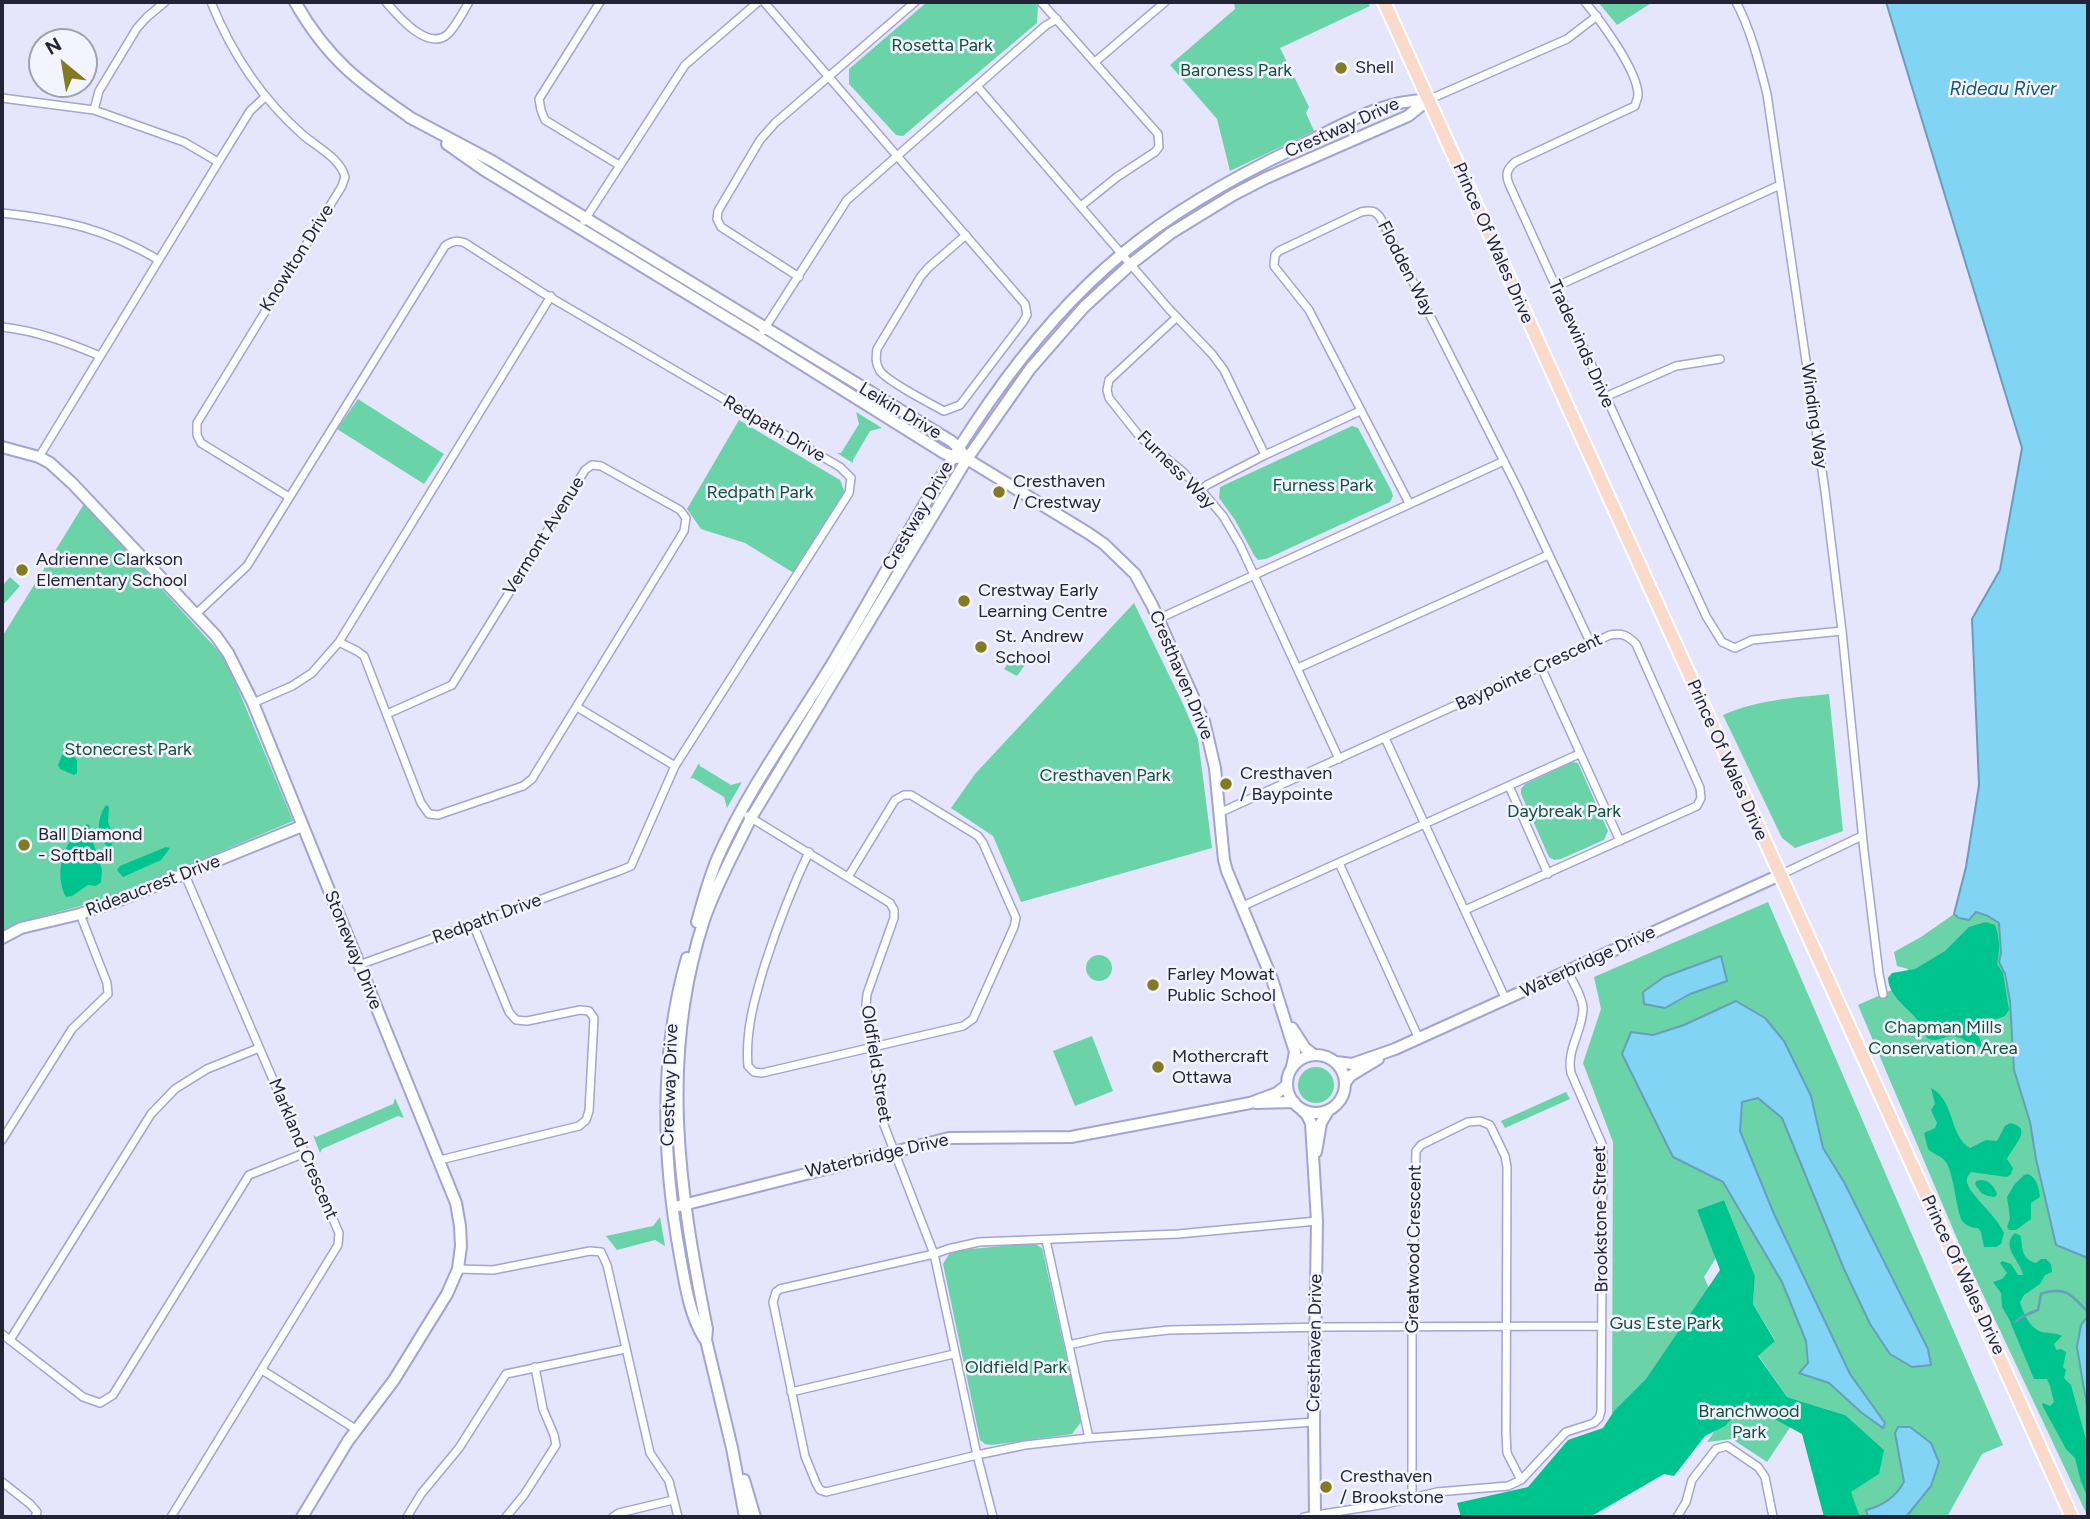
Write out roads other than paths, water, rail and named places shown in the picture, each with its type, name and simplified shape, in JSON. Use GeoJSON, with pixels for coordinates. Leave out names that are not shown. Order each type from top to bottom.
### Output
{"type":"FeatureCollection","features":[{"type":"Feature","properties":{"kind":"main road","name":"Prince Of Wales Drive"},"geometry":{"type":"LineString","coordinates":[[1384,2],[2072,1517]]}},
{"type":"Feature","properties":{"kind":"street"},"geometry":{"type":"LineString","coordinates":[[94,110],[102,86],[137,28],[165,2]]}},
{"type":"Feature","properties":{"kind":"street","name":"Knowlton Drive"},"geometry":{"type":"LineString","coordinates":[[211,2],[234,49],[265,97],[292,125],[339,164],[345,177],[199,419],[196,430],[198,439],[206,447],[289,497]]}},
{"type":"Feature","properties":{"kind":"street","name":"Leikin Drive"},"geometry":{"type":"LineString","coordinates":[[295,2],[321,42],[344,67],[379,97],[484,170],[583,223],[762,333],[958,447],[967,459]]}},
{"type":"Feature","properties":{"kind":"street"},"geometry":{"type":"LineString","coordinates":[[386,2],[425,38],[437,40],[448,34],[469,2]]}},
{"type":"Feature","properties":{"kind":"street"},"geometry":{"type":"LineString","coordinates":[[600,2],[540,99],[541,110],[545,120],[620,165]]}},
{"type":"Feature","properties":{"kind":"street"},"geometry":{"type":"LineString","coordinates":[[583,223],[685,65],[758,2]]}},
{"type":"Feature","properties":{"kind":"street"},"geometry":{"type":"LineString","coordinates":[[764,2],[898,155],[1025,304],[1027,315],[967,396],[960,405],[944,411],[881,372],[876,361],[877,348],[921,276],[966,235]]}},
{"type":"Feature","properties":{"kind":"street"},"geometry":{"type":"LineString","coordinates":[[900,2],[906,9]]}},
{"type":"Feature","properties":{"kind":"street"},"geometry":{"type":"LineString","coordinates":[[799,277],[721,227],[717,219],[718,211],[760,140],[775,123],[915,2]]}},
{"type":"Feature","properties":{"kind":"street"},"geometry":{"type":"LineString","coordinates":[[1041,2],[1157,134],[1159,147],[1155,152],[1117,177],[1081,206]]}},
{"type":"Feature","properties":{"kind":"street"},"geometry":{"type":"LineString","coordinates":[[1095,62],[1165,2]]}},
{"type":"Feature","properties":{"kind":"street","name":"Tradewinds Drive"},"geometry":{"type":"LineString","coordinates":[[1585,2],[1614,40],[1633,78],[1638,96],[1634,106],[1515,162],[1508,167],[1506,176],[1706,616],[1722,642],[1735,648],[1752,640],[1842,631]]}},
{"type":"Feature","properties":{"kind":"street","name":"Winding Way"},"geometry":{"type":"LineString","coordinates":[[1736,2],[1751,39],[1767,94],[1825,491],[1862,836],[1883,994]]}},
{"type":"Feature","properties":{"kind":"street"},"geometry":{"type":"LineString","coordinates":[[1428,100],[1567,39],[1597,16]]}},
{"type":"Feature","properties":{"kind":"street"},"geometry":{"type":"LineString","coordinates":[[762,333],[847,200],[1045,26],[1057,19]]}},
{"type":"Feature","properties":{"kind":"street"},"geometry":{"type":"LineString","coordinates":[[977,86],[1212,354],[1224,370],[1265,455]]}},
{"type":"Feature","properties":{"kind":"street"},"geometry":{"type":"LineString","coordinates":[[39,457],[250,111],[265,97]]}},
{"type":"Feature","properties":{"kind":"street"},"geometry":{"type":"LineString","coordinates":[[2,98],[94,110],[184,142],[218,162]]}},
{"type":"Feature","properties":{"kind":"street","name":"Crestway Drive"},"geometry":{"type":"LineString","coordinates":[[745,1517],[732,1448],[706,1340],[692,1312],[685,1282],[673,1207],[666,1124],[672,1020],[681,978],[712,873],[740,812],[834,660],[958,447],[1030,347],[1071,301],[1122,254],[1166,221],[1244,172],[1370,113],[1408,99],[1428,100]]}},
{"type":"Feature","properties":{"kind":"street","name":"Crestway Drive"},"geometry":{"type":"LineString","coordinates":[[706,1340],[688,1231],[679,1154],[677,1084],[682,1011],[705,918],[751,818],[967,459],[1038,359],[1084,307],[1131,264],[1171,233],[1233,195],[1408,116],[1428,100]]}},
{"type":"Feature","properties":{"kind":"street"},"geometry":{"type":"LineString","coordinates":[[1555,287],[1780,185]]}},
{"type":"Feature","properties":{"kind":"street","name":"Flodden Way"},"geometry":{"type":"LineString","coordinates":[[1409,503],[1310,310],[1277,269],[1274,261],[1279,251],[1361,212],[1370,211],[1379,215],[1504,461],[1591,644]]}},
{"type":"Feature","properties":{"kind":"street"},"geometry":{"type":"LineString","coordinates":[[2,213],[54,219],[96,231],[133,245],[159,260]]}},
{"type":"Feature","properties":{"kind":"street","name":"Redpath Drive"},"geometry":{"type":"LineString","coordinates":[[196,614],[247,566],[445,246],[452,241],[465,243],[840,467],[851,478],[849,494],[675,766],[631,866],[359,965]]}},
{"type":"Feature","properties":{"kind":"street"},"geometry":{"type":"LineString","coordinates":[[253,703],[292,686],[312,673],[339,642],[551,296]]}},
{"type":"Feature","properties":{"kind":"street","name":"Furness Way"},"geometry":{"type":"LineString","coordinates":[[1177,317],[1109,380],[1110,398],[1140,438],[1182,471],[1223,516],[1240,545],[1339,759]]}},
{"type":"Feature","properties":{"kind":"street"},"geometry":{"type":"LineString","coordinates":[[2,327],[54,337],[100,356]]}},
{"type":"Feature","properties":{"kind":"street","name":"Leikin Drive"},"geometry":{"type":"LineString","coordinates":[[762,333],[952,458],[967,459]]}},
{"type":"Feature","properties":{"kind":"street"},"geometry":{"type":"LineString","coordinates":[[1605,397],[1676,366],[1720,359]]}},
{"type":"Feature","properties":{"kind":"street"},"geometry":{"type":"LineString","coordinates":[[1201,490],[1265,455],[1360,411]]}},
{"type":"Feature","properties":{"kind":"street","name":"Stoneway Drive"},"geometry":{"type":"LineString","coordinates":[[2,447],[39,457],[74,484],[196,614],[228,653],[253,703],[440,1160],[459,1213],[461,1246],[458,1269],[443,1301],[383,1397],[356,1430],[302,1517]]}},
{"type":"Feature","properties":{"kind":"street","name":"Cresthaven Drive"},"geometry":{"type":"LineString","coordinates":[[967,459],[1104,544],[1135,574],[1204,721],[1215,768],[1224,860],[1272,979],[1295,1052],[1292,1067]]}},
{"type":"Feature","properties":{"kind":"street"},"geometry":{"type":"LineString","coordinates":[[1158,619],[1504,461]]}},
{"type":"Feature","properties":{"kind":"street","name":"Vermont Avenue"},"geometry":{"type":"LineString","coordinates":[[387,714],[452,685],[585,470],[592,466],[601,466],[680,510],[686,518],[684,531],[576,707]]}},
{"type":"Feature","properties":{"kind":"street"},"geometry":{"type":"LineString","coordinates":[[1298,668],[1548,555]]}},
{"type":"Feature","properties":{"kind":"street","name":"Baypointe Crescent"},"geometry":{"type":"LineString","coordinates":[[1219,813],[1611,635],[1628,635],[1636,645],[1700,788],[1702,797],[1697,806],[1465,910]]}},
{"type":"Feature","properties":{"kind":"street"},"geometry":{"type":"LineString","coordinates":[[339,642],[364,656],[421,803],[429,814],[438,815],[523,786],[532,779],[576,707],[675,766]]}},
{"type":"Feature","properties":{"kind":"street"},"geometry":{"type":"LineString","coordinates":[[1541,667],[1620,841]]}},
{"type":"Feature","properties":{"kind":"street"},"geometry":{"type":"LineString","coordinates":[[1385,738],[1506,1000]]}},
{"type":"Feature","properties":{"kind":"street"},"geometry":{"type":"LineString","coordinates":[[1243,906],[1579,754]]}},
{"type":"Feature","properties":{"kind":"street"},"geometry":{"type":"LineString","coordinates":[[1509,786],[1548,874]]}},
{"type":"Feature","properties":{"kind":"street"},"geometry":{"type":"LineString","coordinates":[[809,852],[788,895],[760,981],[748,1036],[748,1066],[754,1072],[762,1073],[963,1027],[973,1019],[1016,918],[978,836],[911,795],[904,795],[895,800],[848,877]]}},
{"type":"Feature","properties":{"kind":"street","name":"Oldfield Street"},"geometry":{"type":"LineString","coordinates":[[740,812],[890,903],[894,910],[894,918],[867,994],[866,1005],[884,1125],[934,1254],[976,1455],[993,1517]]}},
{"type":"Feature","properties":{"kind":"street","name":"Rideaucrest Drive"},"geometry":{"type":"LineString","coordinates":[[2,938],[21,928],[80,914],[185,875],[302,826]]}},
{"type":"Feature","properties":{"kind":"street"},"geometry":{"type":"LineString","coordinates":[[1780,875],[1862,836]]}},
{"type":"Feature","properties":{"kind":"street"},"geometry":{"type":"LineString","coordinates":[[1339,863],[1419,1039]]}},
{"type":"Feature","properties":{"kind":"street","name":"Markland Crescent"},"geometry":{"type":"LineString","coordinates":[[171,1517],[338,1245],[339,1233],[185,875]]}},
{"type":"Feature","properties":{"kind":"street","name":"Waterbridge Drive"},"geometry":{"type":"LineString","coordinates":[[1336,1062],[1352,1063],[1419,1039],[1780,875]]}},
{"type":"Feature","properties":{"kind":"street"},"geometry":{"type":"LineString","coordinates":[[2,1140],[72,1029],[108,994],[107,984],[80,914]]}},
{"type":"Feature","properties":{"kind":"street"},"geometry":{"type":"LineString","coordinates":[[440,1160],[579,1126],[586,1120],[589,1111],[594,1018],[589,1011],[580,1010],[527,1021],[516,1020],[509,1012],[473,924]]}},
{"type":"Feature","properties":{"kind":"street","name":"Brookstone Street"},"geometry":{"type":"LineString","coordinates":[[1521,1480],[1566,1432],[1594,1423],[1601,1411],[1602,1144],[1571,1073],[1569,1062],[1583,1007],[1581,997],[1567,972]]}},
{"type":"Feature","properties":{"kind":"street","name":"Cresthaven Drive"},"geometry":{"type":"LineString","coordinates":[[1283,1014],[1305,1048],[1314,1055]]}},
{"type":"Feature","properties":{"kind":"street"},"geometry":{"type":"LineString","coordinates":[[10,1340],[151,1114],[174,1089],[207,1069],[259,1048]]}},
{"type":"Feature","properties":{"kind":"street","name":"Waterbridge Drive"},"geometry":{"type":"LineString","coordinates":[[1345,1083],[1354,1073],[1395,1049]]}},
{"type":"Feature","properties":{"kind":"street"},"geometry":{"type":"LineString","coordinates":[[1314,1055],[1328,1057],[1336,1062],[1342,1070],[1345,1083],[1342,1098],[1336,1106],[1319,1113],[1297,1105],[1289,1094],[1287,1085],[1292,1067],[1299,1060],[1314,1055]]}},
{"type":"Feature","properties":{"kind":"street","name":"Waterbridge Drive"},"geometry":{"type":"LineString","coordinates":[[673,1207],[960,1137],[1071,1137],[1250,1103],[1277,1093],[1287,1085]]}},
{"type":"Feature","properties":{"kind":"street","name":"Waterbridge Drive"},"geometry":{"type":"LineString","coordinates":[[1250,1103],[1297,1105]]}},
{"type":"Feature","properties":{"kind":"street","name":"Cresthaven Drive"},"geometry":{"type":"LineString","coordinates":[[1297,1105],[1307,1115],[1311,1124],[1317,1221],[1311,1516]]}},
{"type":"Feature","properties":{"kind":"street","name":"Cresthaven Drive"},"geometry":{"type":"LineString","coordinates":[[1313,1169],[1321,1123],[1328,1111]]}},
{"type":"Feature","properties":{"kind":"street","name":"Greatwood Crescent"},"geometry":{"type":"LineString","coordinates":[[1412,1498],[1416,1151],[1421,1145],[1468,1122],[1480,1121],[1490,1125],[1505,1156],[1507,1167],[1506,1433],[1507,1452],[1521,1480]]}},
{"type":"Feature","properties":{"kind":"street"},"geometry":{"type":"LineString","coordinates":[[2,1334],[83,1397],[100,1403],[113,1395],[249,1175],[305,1153]]}},
{"type":"Feature","properties":{"kind":"street"},"geometry":{"type":"LineString","coordinates":[[1314,1422],[1025,1445],[826,1492],[820,1490],[816,1483],[805,1455],[772,1302],[780,1289],[979,1242],[1178,1234],[1317,1221]]}},
{"type":"Feature","properties":{"kind":"street"},"geometry":{"type":"LineString","coordinates":[[1046,1240],[1089,1438]]}},
{"type":"Feature","properties":{"kind":"street"},"geometry":{"type":"LineString","coordinates":[[458,1269],[493,1270],[590,1251],[601,1252],[607,1265],[650,1453],[669,1481],[678,1517]]}},
{"type":"Feature","properties":{"kind":"street"},"geometry":{"type":"LineString","coordinates":[[1069,1345],[1104,1337],[1157,1331],[1316,1327],[1602,1326]]}},
{"type":"Feature","properties":{"kind":"street"},"geometry":{"type":"LineString","coordinates":[[407,1517],[459,1448],[506,1374],[625,1349]]}},
{"type":"Feature","properties":{"kind":"street"},"geometry":{"type":"LineString","coordinates":[[791,1392],[954,1354]]}},
{"type":"Feature","properties":{"kind":"street"},"geometry":{"type":"LineString","coordinates":[[506,1517],[524,1495],[556,1445],[543,1409],[535,1367]]}},
{"type":"Feature","properties":{"kind":"street"},"geometry":{"type":"LineString","coordinates":[[262,1370],[356,1430]]}},
{"type":"Feature","properties":{"kind":"street"},"geometry":{"type":"LineString","coordinates":[[1677,1517],[1686,1502],[1692,1480],[1716,1449],[1727,1446],[1758,1466],[1765,1477],[1773,1517]]}},
{"type":"Feature","properties":{"kind":"street","name":"Crestway Drive"},"geometry":{"type":"LineString","coordinates":[[732,1448],[755,1517]]}},
{"type":"Feature","properties":{"kind":"street"},"geometry":{"type":"LineString","coordinates":[[1311,1516],[1463,1488],[1508,1486],[1521,1480]]}},
{"type":"Feature","properties":{"kind":"street"},"geometry":{"type":"LineString","coordinates":[[2,1482],[30,1504],[37,1513],[35,1517]]}},
{"type":"Feature","properties":{"kind":"street"},"geometry":{"type":"LineString","coordinates":[[613,1517],[619,1513],[673,1500]]}},
{"type":"Feature","properties":{"kind":"water","name":"Rideau River"},"geometry":{"type":"Polygon","coordinates":[[[1886,2],[2088,2],[2088,1258],[2056,1245],[2030,1122],[2014,1070],[2010,1001],[2005,974],[1999,962],[1999,923],[1976,912],[1969,920],[1954,914],[1966,867],[1979,785],[1972,619],[2000,570],[2022,448],[1886,2]]]}},
{"type":"Feature","properties":{"kind":"water"},"geometry":{"type":"Polygon","coordinates":[[[1721,956],[1727,981],[1690,994],[1665,1008],[1644,1004],[1643,992],[1664,977],[1721,956]]]}},
{"type":"Feature","properties":{"kind":"water"},"geometry":{"type":"Polygon","coordinates":[[[1736,1001],[1765,1018],[1784,1041],[1811,1096],[1823,1148],[1844,1182],[1928,1349],[1931,1365],[1912,1367],[1890,1354],[1870,1324],[1844,1269],[1782,1118],[1758,1098],[1742,1102],[1740,1131],[1774,1214],[1850,1374],[1885,1423],[1883,1428],[1829,1383],[1799,1373],[1808,1363],[1806,1341],[1782,1282],[1723,1182],[1673,1157],[1622,1054],[1631,1032],[1653,1035],[1684,1025],[1736,1001]]]}},
{"type":"Feature","properties":{"kind":"water"},"geometry":{"type":"Polygon","coordinates":[[[2088,1316],[2088,1413],[2077,1347],[2081,1325],[2088,1316]]]}},
{"type":"Feature","properties":{"kind":"water"},"geometry":{"type":"Polygon","coordinates":[[[1898,1427],[1910,1427],[1931,1443],[1939,1462],[1931,1486],[1906,1517],[1868,1517],[1866,1510],[1888,1500],[1904,1482],[1895,1433],[1898,1427]]]}},
{"type":"Feature","properties":{"kind":"waterway"},"geometry":{"type":"LineString","coordinates":[[2015,1322],[2038,1310],[2041,1294],[2057,1291],[2068,1294],[2088,1312]]}},
{"type":"Feature","properties":{"kind":"place","name":"Shell"},"geometry":{"type":"Point","coordinates":[1341,68]}},
{"type":"Feature","properties":{"kind":"place","name":"Cresthaven / Crestway"},"geometry":{"type":"Point","coordinates":[999,492]}},
{"type":"Feature","properties":{"kind":"place","name":"Adrienne Clarkson Elementary School"},"geometry":{"type":"Point","coordinates":[22,570]}},
{"type":"Feature","properties":{"kind":"place","name":"Crestway Early Learning Centre"},"geometry":{"type":"Point","coordinates":[964,601]}},
{"type":"Feature","properties":{"kind":"place","name":"St. Andrew School"},"geometry":{"type":"Point","coordinates":[981,647]}},
{"type":"Feature","properties":{"kind":"place","name":"Cresthaven / Baypointe"},"geometry":{"type":"Point","coordinates":[1226,784]}},
{"type":"Feature","properties":{"kind":"place","name":"Ball Diamond - Softball"},"geometry":{"type":"Point","coordinates":[24,845]}},
{"type":"Feature","properties":{"kind":"place","name":"Farley Mowat Public School"},"geometry":{"type":"Point","coordinates":[1153,985]}},
{"type":"Feature","properties":{"kind":"place","name":"Mothercraft Ottawa"},"geometry":{"type":"Point","coordinates":[1158,1067]}},
{"type":"Feature","properties":{"kind":"place","name":"Cresthaven / Brookstone"},"geometry":{"type":"Point","coordinates":[1326,1487]}},
{"type":"Feature","properties":{"kind":"park label","name":"Rosetta Park"},"geometry":{"type":"Point","coordinates":[942,46]}},
{"type":"Feature","properties":{"kind":"park label","name":"Baroness Park"},"geometry":{"type":"Point","coordinates":[1236,71]}},
{"type":"Feature","properties":{"kind":"park label","name":"Furness Park"},"geometry":{"type":"Point","coordinates":[1323,486]}},
{"type":"Feature","properties":{"kind":"park label","name":"Redpath Park"},"geometry":{"type":"Point","coordinates":[760,493]}},
{"type":"Feature","properties":{"kind":"park label","name":"Stonecrest Park"},"geometry":{"type":"Point","coordinates":[128,750]}},
{"type":"Feature","properties":{"kind":"park label","name":"Cresthaven Park"},"geometry":{"type":"Point","coordinates":[1105,776]}},
{"type":"Feature","properties":{"kind":"park label","name":"Daybreak Park"},"geometry":{"type":"Point","coordinates":[1564,812]}},
{"type":"Feature","properties":{"kind":"park label","name":"Chapman Mills Conservation Area"},"geometry":{"type":"Point","coordinates":[1943,1038]}},
{"type":"Feature","properties":{"kind":"park label","name":"Gus Este Park"},"geometry":{"type":"Point","coordinates":[1665,1324]}},
{"type":"Feature","properties":{"kind":"park label","name":"Oldfield Park"},"geometry":{"type":"Point","coordinates":[1016,1368]}},
{"type":"Feature","properties":{"kind":"park label","name":"Branchwood Park"},"geometry":{"type":"Point","coordinates":[1749,1422]}}]}
